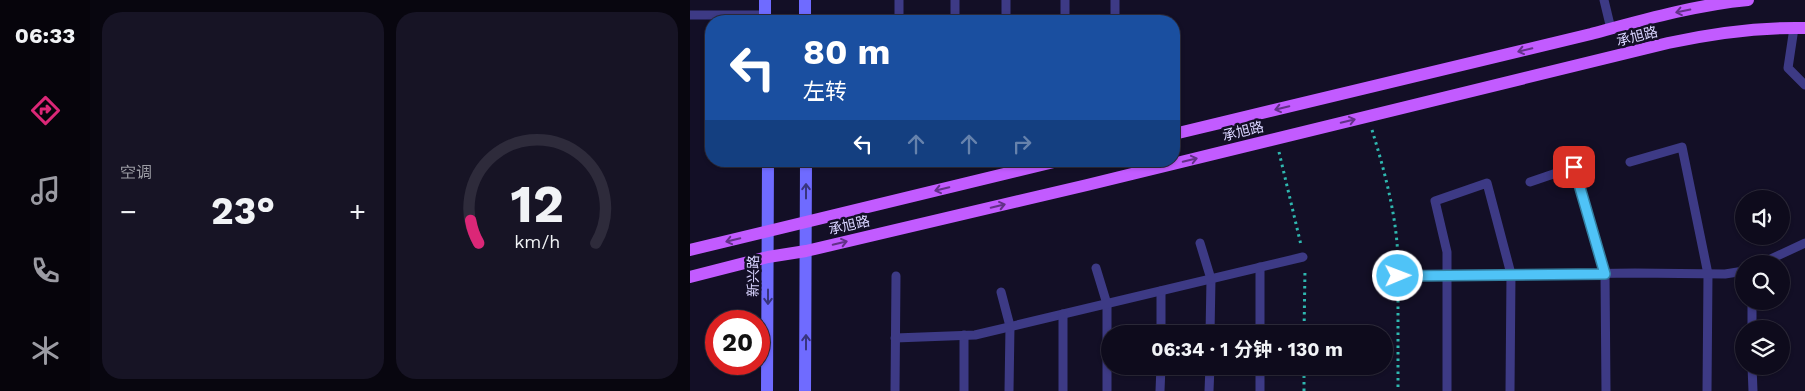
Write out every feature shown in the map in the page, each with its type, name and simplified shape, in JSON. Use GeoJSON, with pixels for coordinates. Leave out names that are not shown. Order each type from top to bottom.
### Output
{"type":"FeatureCollection","features":[{"type":"Feature","properties":{"kind":"main road"},"geometry":{"type":"LineString","coordinates":[[765,0],[765,15]]}},
{"type":"Feature","properties":{"kind":"main road"},"geometry":{"type":"LineString","coordinates":[[805,0],[805,15]]}},
{"type":"Feature","properties":{"kind":"main road","name":"承旭路"},"geometry":{"type":"LineString","coordinates":[[1180,133],[1666,14],[1748,0]]}},
{"type":"Feature","properties":{"kind":"main road","name":"承旭路"},"geometry":{"type":"LineString","coordinates":[[1180,162],[1699,36],[1768,27],[1800,28]]}},
{"type":"Feature","properties":{"kind":"main road","name":"新兴路"},"geometry":{"type":"LineString","coordinates":[[767,391],[768,167]]}},
{"type":"Feature","properties":{"kind":"main road"},"geometry":{"type":"LineString","coordinates":[[805,391],[806,167]]}},
{"type":"Feature","properties":{"kind":"main road","name":"承旭路"},"geometry":{"type":"LineString","coordinates":[[690,250],[1033,167]]}},
{"type":"Feature","properties":{"kind":"main road","name":"承旭路"},"geometry":{"type":"LineString","coordinates":[[690,277],[768,257],[806,251],[1158,167]]}},
{"type":"Feature","properties":{"kind":"lane"},"geometry":{"type":"LineString","coordinates":[[899,0],[899,15]]}},
{"type":"Feature","properties":{"kind":"lane"},"geometry":{"type":"LineString","coordinates":[[955,0],[955,15]]}},
{"type":"Feature","properties":{"kind":"lane"},"geometry":{"type":"LineString","coordinates":[[1006,0],[1006,15]]}},
{"type":"Feature","properties":{"kind":"lane"},"geometry":{"type":"LineString","coordinates":[[1065,0],[1065,15]]}},
{"type":"Feature","properties":{"kind":"lane"},"geometry":{"type":"LineString","coordinates":[[1115,0],[1115,15]]}},
{"type":"Feature","properties":{"kind":"lane"},"geometry":{"type":"LineString","coordinates":[[1604,0],[1611,28]]}},
{"type":"Feature","properties":{"kind":"lane"},"geometry":{"type":"LineString","coordinates":[[690,15],[705,16]]}},
{"type":"Feature","properties":{"kind":"lane"},"geometry":{"type":"LineString","coordinates":[[1800,28],[1788,68],[1805,85]]}},
{"type":"Feature","properties":{"kind":"lane"},"geometry":{"type":"LineString","coordinates":[[1630,162],[1682,148],[1708,274],[1707,391]]}},
{"type":"Feature","properties":{"kind":"lane"},"geometry":{"type":"LineString","coordinates":[[1530,182],[1574,167],[1605,274],[1606,391]]}},
{"type":"Feature","properties":{"kind":"lane"},"geometry":{"type":"LineString","coordinates":[[1447,391],[1447,252],[1435,201],[1487,183],[1511,274],[1510,391]]}},
{"type":"Feature","properties":{"kind":"lane"},"geometry":{"type":"LineString","coordinates":[[1200,243],[1211,279],[1210,325]]}},
{"type":"Feature","properties":{"kind":"lane"},"geometry":{"type":"LineString","coordinates":[[1779,255],[1805,243]]}},
{"type":"Feature","properties":{"kind":"lane"},"geometry":{"type":"LineString","coordinates":[[895,338],[974,335],[1303,257]]}},
{"type":"Feature","properties":{"kind":"lane"},"geometry":{"type":"LineString","coordinates":[[1260,267],[1260,325]]}},
{"type":"Feature","properties":{"kind":"lane"},"geometry":{"type":"LineString","coordinates":[[1096,268],[1107,304],[1107,391]]}},
{"type":"Feature","properties":{"kind":"lane"},"geometry":{"type":"LineString","coordinates":[[1398,276],[1735,272]]}},
{"type":"Feature","properties":{"kind":"lane"},"geometry":{"type":"LineString","coordinates":[[895,391],[896,276]]}},
{"type":"Feature","properties":{"kind":"lane"},"geometry":{"type":"LineString","coordinates":[[1161,291],[1161,325]]}},
{"type":"Feature","properties":{"kind":"lane"},"geometry":{"type":"LineString","coordinates":[[1001,292],[1010,326],[1009,391]]}},
{"type":"Feature","properties":{"kind":"lane"},"geometry":{"type":"LineString","coordinates":[[1063,314],[1063,391]]}},
{"type":"Feature","properties":{"kind":"lane"},"geometry":{"type":"LineString","coordinates":[[964,335],[964,391]]}},
{"type":"Feature","properties":{"kind":"lane"},"geometry":{"type":"LineString","coordinates":[[1160,375],[1160,391]]}},
{"type":"Feature","properties":{"kind":"lane"},"geometry":{"type":"LineString","coordinates":[[1209,391],[1210,375]]}},
{"type":"Feature","properties":{"kind":"lane"},"geometry":{"type":"LineString","coordinates":[[1260,375],[1260,391]]}},
{"type":"Feature","properties":{"kind":"lane"},"geometry":{"type":"LineString","coordinates":[[1752,375],[1752,391]]}},
{"type":"Feature","properties":{"kind":"path"},"geometry":{"type":"LineString","coordinates":[[1368,117],[1380,157],[1398,242],[1398,391]]}},
{"type":"Feature","properties":{"kind":"path"},"geometry":{"type":"LineString","coordinates":[[1276,139],[1305,263],[1304,325]]}},
{"type":"Feature","properties":{"kind":"path"},"geometry":{"type":"LineString","coordinates":[[1304,375],[1304,391]]}},
{"type":"Feature","properties":{"kind":"route"},"geometry":{"type":"LineString","coordinates":[[1398,276],[1605,274],[1574,167]]}}]}
